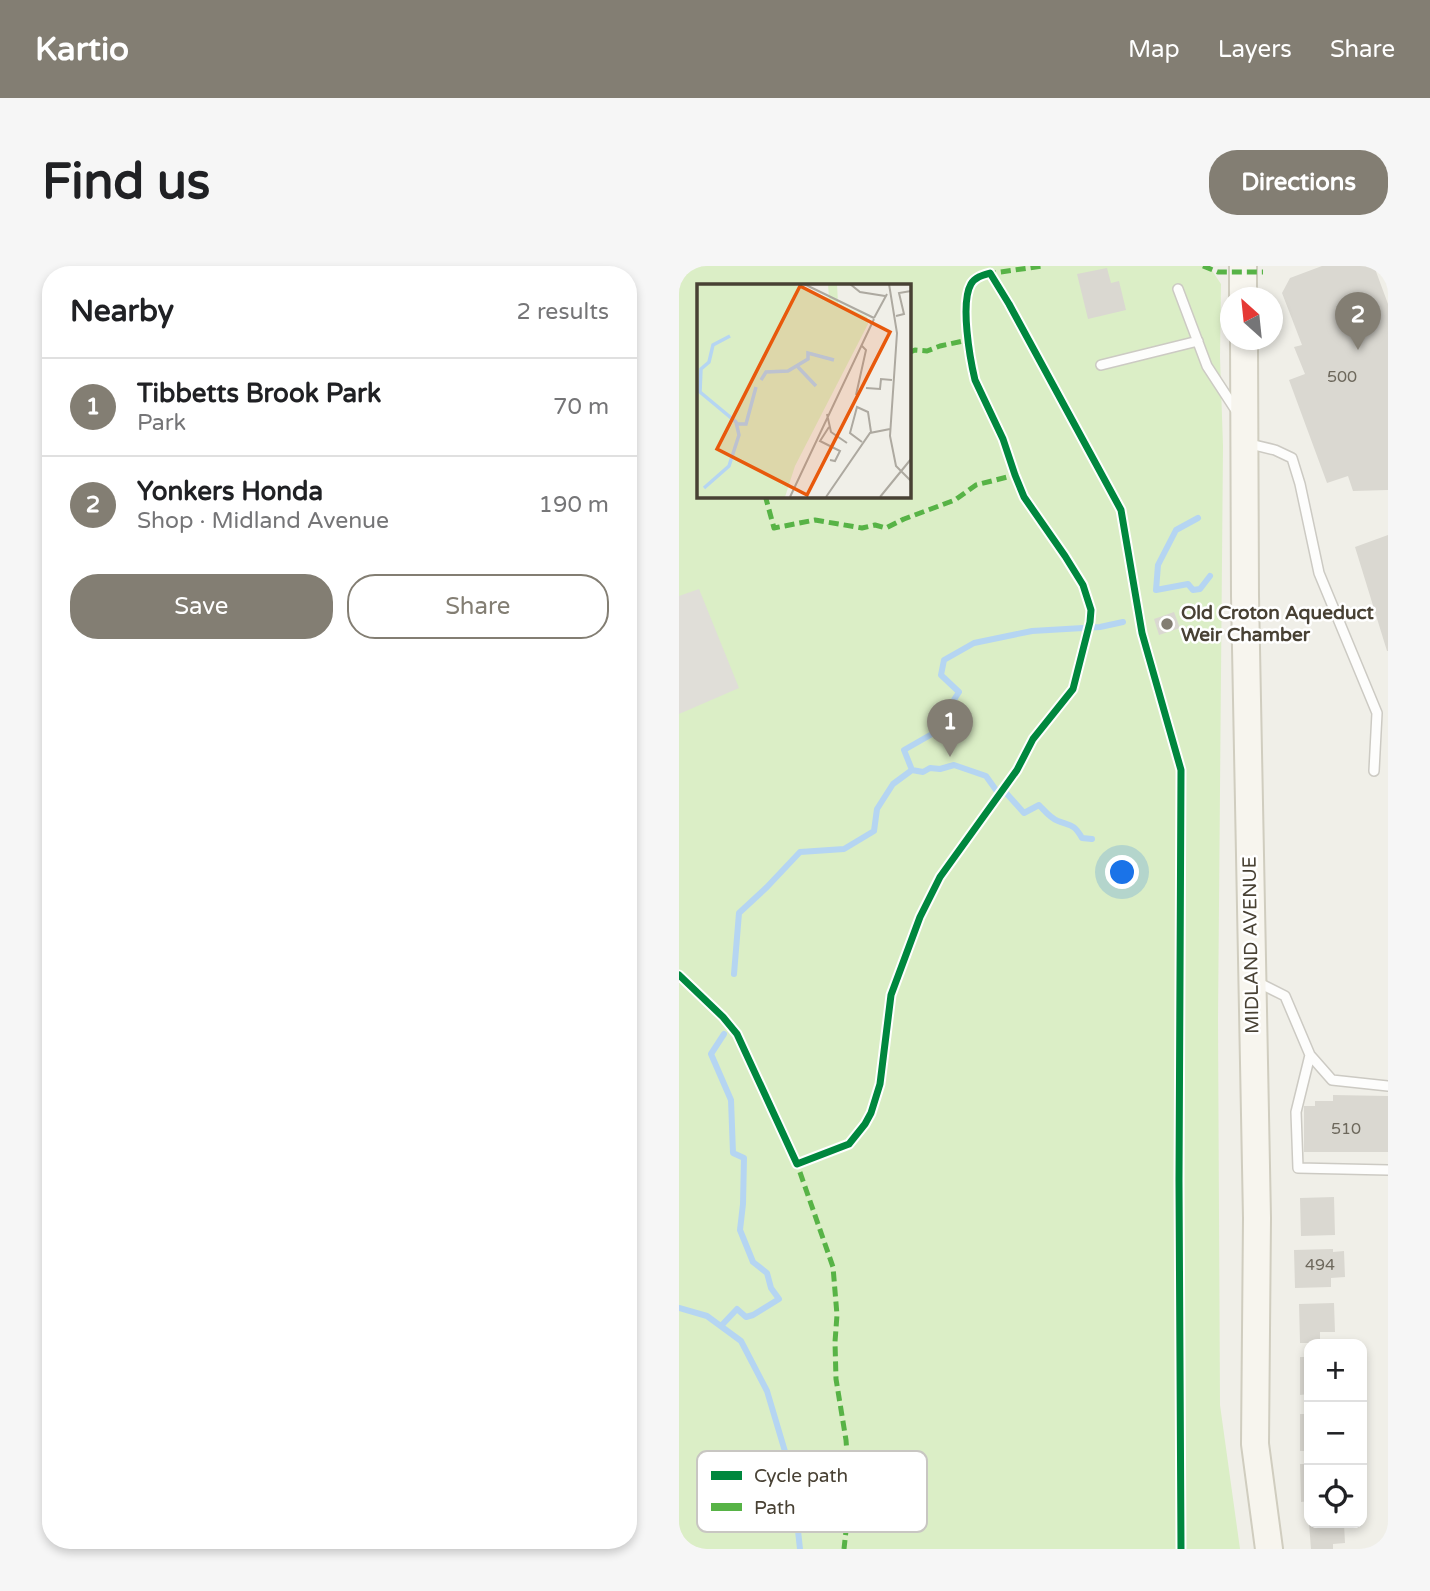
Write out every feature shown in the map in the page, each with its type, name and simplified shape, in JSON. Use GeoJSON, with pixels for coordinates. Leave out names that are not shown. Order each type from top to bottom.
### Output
{"type":"FeatureCollection","features":[{"type":"Feature","properties":{"kind":"street"},"geometry":{"type":"LineString","coordinates":[[1243,266],[1243,287]]}},
{"type":"Feature","properties":{"kind":"street","name":"MIDLAND AVENUE"},"geometry":{"type":"LineString","coordinates":[[1244,350],[1245,596],[1257,1218],[1255,1444],[1269,1549]]}},
{"type":"Feature","properties":{"kind":"lane"},"geometry":{"type":"LineString","coordinates":[[1178,289],[1207,366],[1244,433],[1292,458],[1319,573],[1377,713],[1374,771]]}},
{"type":"Feature","properties":{"kind":"lane"},"geometry":{"type":"LineString","coordinates":[[1101,365],[1198,341]]}},
{"type":"Feature","properties":{"kind":"lane"},"geometry":{"type":"LineString","coordinates":[[1252,980],[1285,996],[1310,1055],[1332,1080],[1388,1086]]}},
{"type":"Feature","properties":{"kind":"lane"},"geometry":{"type":"LineString","coordinates":[[1310,1055],[1296,1112],[1297,1168],[1388,1170]]}},
{"type":"Feature","properties":{"kind":"green space"},"geometry":{"type":"Polygon","coordinates":[[[679,266],[1209,266],[1221,284],[1223,446],[1218,1019],[1220,1405],[1240,1549],[679,1549],[679,266]]]}},
{"type":"Feature","properties":{"kind":"shaded area"},"geometry":{"type":"Polygon","coordinates":[[[699,589],[739,688],[679,714],[679,596],[699,589]]]}},
{"type":"Feature","properties":{"kind":"building"},"geometry":{"type":"Polygon","coordinates":[[[1322,266],[1374,266],[1388,304],[1388,490],[1353,491],[1348,476],[1327,483],[1289,380],[1305,374],[1294,347],[1302,345],[1283,296],[1290,278],[1322,266]]]}},
{"type":"Feature","properties":{"kind":"building"},"geometry":{"type":"Polygon","coordinates":[[[1107,268],[1111,283],[1119,281],[1126,310],[1088,319],[1077,274],[1107,268]]]}},
{"type":"Feature","properties":{"kind":"building"},"geometry":{"type":"Polygon","coordinates":[[[1388,535],[1388,651],[1387,651],[1355,547],[1388,535]]]}},
{"type":"Feature","properties":{"kind":"building","name":"Old Croton Aqueduct Weir Chamber"},"geometry":{"type":"Polygon","coordinates":[[[1174,612],[1180,628],[1159,635],[1154,619],[1174,612]]]}},
{"type":"Feature","properties":{"kind":"building"},"geometry":{"type":"Polygon","coordinates":[[[1333,1095],[1388,1096],[1388,1152],[1304,1152],[1304,1106],[1315,1106],[1315,1101],[1333,1101],[1333,1095]]]}},
{"type":"Feature","properties":{"kind":"building"},"geometry":{"type":"Polygon","coordinates":[[[1334,1197],[1335,1235],[1301,1236],[1300,1198],[1334,1197]]]}},
{"type":"Feature","properties":{"kind":"building"},"geometry":{"type":"Polygon","coordinates":[[[1333,1249],[1333,1252],[1344,1251],[1345,1277],[1331,1278],[1331,1287],[1295,1288],[1294,1250],[1333,1249]]]}},
{"type":"Feature","properties":{"kind":"building"},"geometry":{"type":"Polygon","coordinates":[[[1334,1303],[1335,1332],[1320,1332],[1320,1339],[1304,1339],[1304,1343],[1300,1343],[1299,1304],[1334,1303]]]}},
{"type":"Feature","properties":{"kind":"building"},"geometry":{"type":"Polygon","coordinates":[[[1300,1357],[1304,1357],[1304,1395],[1300,1395],[1300,1357]]]}},
{"type":"Feature","properties":{"kind":"building"},"geometry":{"type":"Polygon","coordinates":[[[1300,1414],[1304,1414],[1304,1451],[1300,1451],[1300,1414]]]}},
{"type":"Feature","properties":{"kind":"building"},"geometry":{"type":"Polygon","coordinates":[[[1300,1464],[1304,1464],[1304,1502],[1301,1502],[1300,1464]]]}},
{"type":"Feature","properties":{"kind":"building"},"geometry":{"type":"Polygon","coordinates":[[[1309,1528],[1344,1528],[1345,1543],[1333,1544],[1333,1549],[1311,1549],[1309,1528]]]}},
{"type":"Feature","properties":{"kind":"waterway"},"geometry":{"type":"LineString","coordinates":[[1198,518],[1176,530],[1158,565],[1156,590],[1188,584],[1193,590],[1200,589],[1210,576]]}},
{"type":"Feature","properties":{"kind":"waterway"},"geometry":{"type":"LineString","coordinates":[[734,974],[739,913],[800,852],[844,849],[874,831],[877,809],[893,784],[912,770],[904,750],[932,734],[959,692],[941,675],[944,660],[974,643],[1032,631],[1100,627],[1123,622]]}},
{"type":"Feature","properties":{"kind":"waterway"},"geometry":{"type":"LineString","coordinates":[[912,770],[923,772],[930,768],[940,769],[954,765],[986,776],[996,790],[1007,794],[1024,813],[1039,805],[1053,818],[1074,828],[1082,838],[1092,839]]}},
{"type":"Feature","properties":{"kind":"waterway"},"geometry":{"type":"LineString","coordinates":[[721,1326],[737,1309],[746,1317],[779,1299],[771,1288],[767,1273],[753,1262],[740,1230],[744,1158],[733,1153],[731,1100],[711,1054],[724,1034]]}},
{"type":"Feature","properties":{"kind":"waterway"},"geometry":{"type":"LineString","coordinates":[[679,1308],[707,1316],[741,1341],[767,1391],[785,1451]]}},
{"type":"Feature","properties":{"kind":"waterway"},"geometry":{"type":"LineString","coordinates":[[798,1532],[800,1549]]}},
{"type":"Feature","properties":{"kind":"marked path"},"geometry":{"type":"LineString","coordinates":[[986,274],[1043,266]]}},
{"type":"Feature","properties":{"kind":"marked path"},"geometry":{"type":"LineString","coordinates":[[1203,266],[1218,272],[1263,272]]}},
{"type":"Feature","properties":{"kind":"marked path"},"geometry":{"type":"LineString","coordinates":[[910,352],[927,351],[968,340]]}},
{"type":"Feature","properties":{"kind":"marked path"},"geometry":{"type":"LineString","coordinates":[[766,497],[774,528],[815,520],[862,528],[875,525],[886,528],[955,500],[976,485],[1015,475]]}},
{"type":"Feature","properties":{"kind":"marked path"},"geometry":{"type":"LineString","coordinates":[[795,1158],[833,1267],[837,1315],[836,1379],[847,1451]]}},
{"type":"Feature","properties":{"kind":"marked path"},"geometry":{"type":"LineString","coordinates":[[844,1549],[846,1532]]}},
{"type":"Feature","properties":{"kind":"cycle path"},"geometry":{"type":"LineString","coordinates":[[679,975],[737,1034],[797,1164],[849,1144],[871,1113],[880,1084],[891,995],[920,917],[940,877],[1017,770],[1033,739],[1073,689],[1091,610],[1083,585],[1024,497],[1003,439],[973,371],[966,304],[971,284],[990,273],[1121,510],[1142,633],[1181,770],[1181,1549]]}},
{"type":"Feature","properties":{"kind":"place","name":"Yonkers Honda"},"geometry":{"type":"Point","coordinates":[1358,350]}},
{"type":"Feature","properties":{"kind":"place","name":"Old Croton Aqueduct Weir Chamber"},"geometry":{"type":"Point","coordinates":[1167,624]}},
{"type":"Feature","properties":{"kind":"place","name":"Tibbetts Brook Park"},"geometry":{"type":"Point","coordinates":[950,757]}}]}
